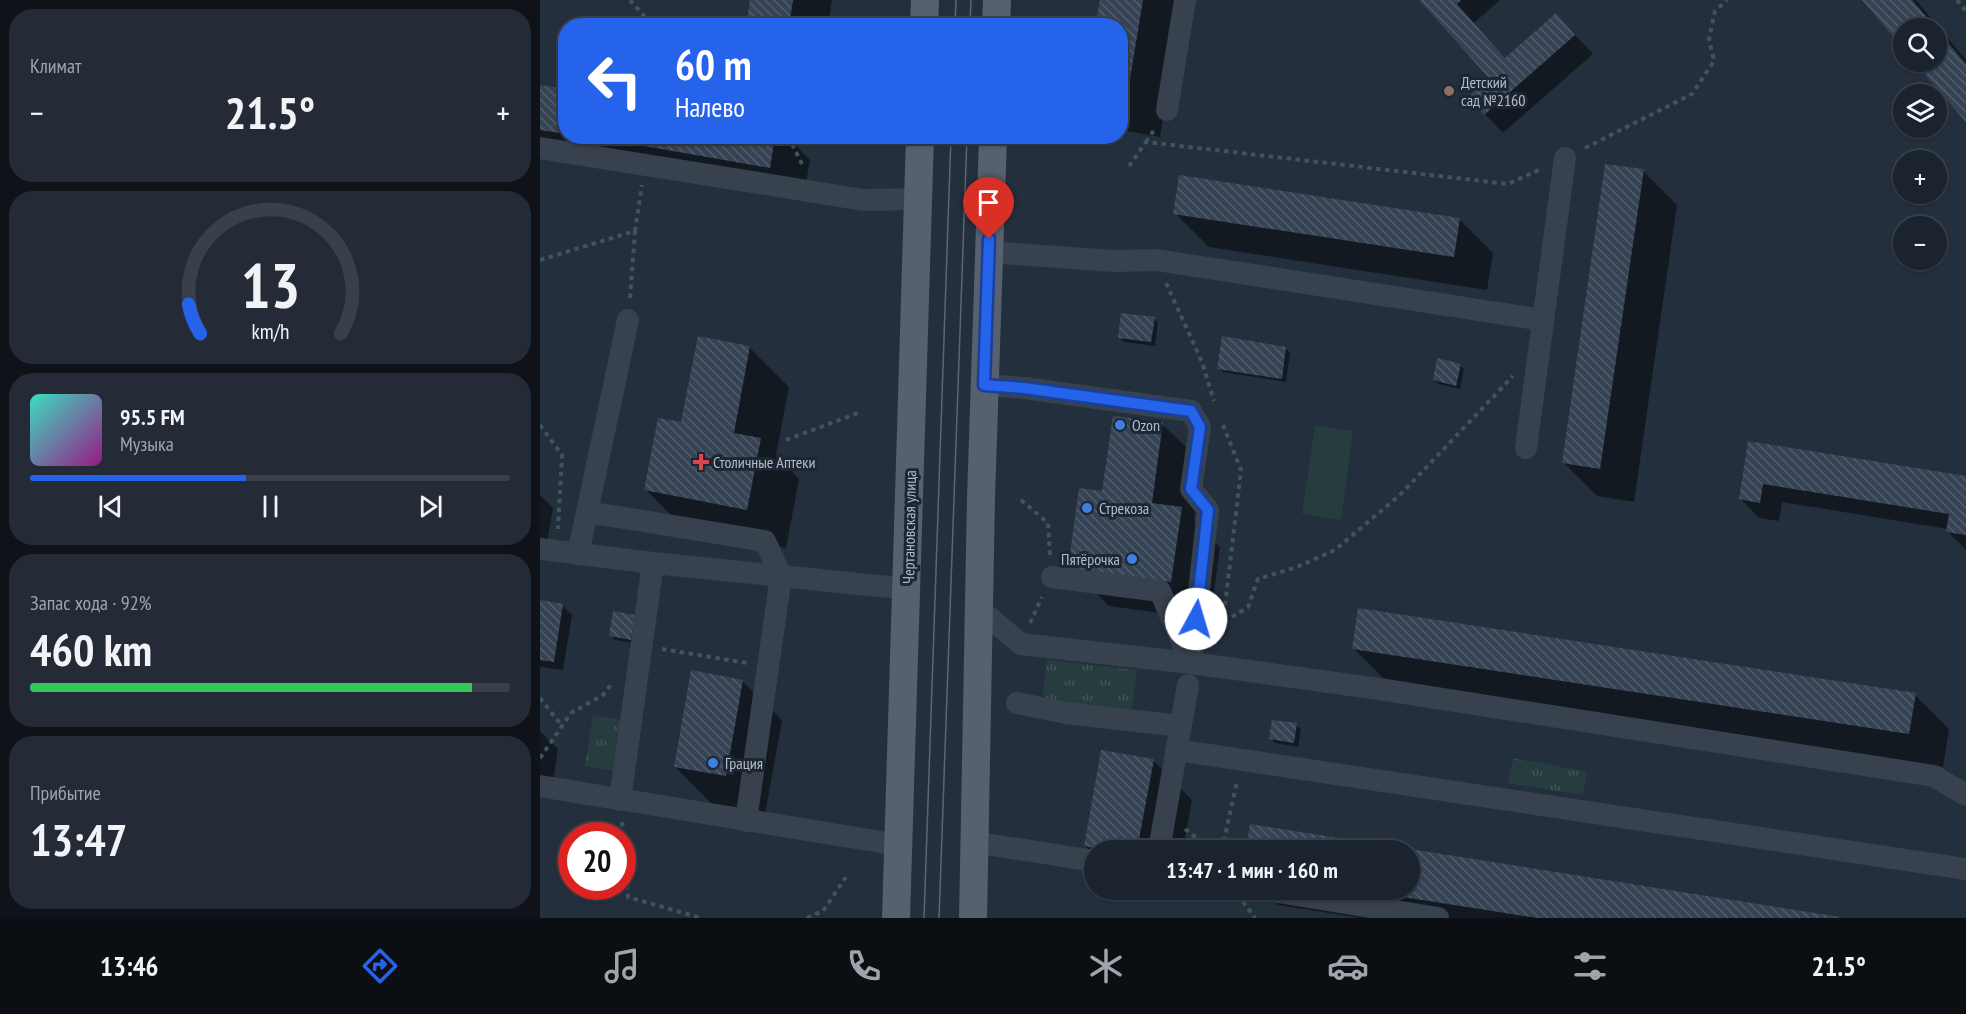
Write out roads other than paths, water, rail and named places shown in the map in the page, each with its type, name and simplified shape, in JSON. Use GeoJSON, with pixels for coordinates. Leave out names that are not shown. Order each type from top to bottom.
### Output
{"type":"FeatureCollection","features":[{"type":"Feature","properties":{"kind":"main road"},"geometry":{"type":"LineString","coordinates":[[924,18],[925,0]]}},
{"type":"Feature","properties":{"kind":"main road"},"geometry":{"type":"LineString","coordinates":[[996,18],[997,0]]}},
{"type":"Feature","properties":{"kind":"main road","name":"Чертановская улица"},"geometry":{"type":"LineString","coordinates":[[896,918],[908,589],[920,144]]}},
{"type":"Feature","properties":{"kind":"main road"},"geometry":{"type":"LineString","coordinates":[[973,918],[984,385],[993,144]]}},
{"type":"Feature","properties":{"kind":"lane"},"geometry":{"type":"LineString","coordinates":[[1167,110],[1185,0]]}},
{"type":"Feature","properties":{"kind":"lane"},"geometry":{"type":"LineString","coordinates":[[540,148],[864,200],[918,199]]}},
{"type":"Feature","properties":{"kind":"lane"},"geometry":{"type":"LineString","coordinates":[[1526,448],[1565,158]]}},
{"type":"Feature","properties":{"kind":"lane"},"geometry":{"type":"LineString","coordinates":[[989,252],[1113,261],[1156,260],[1543,320]]}},
{"type":"Feature","properties":{"kind":"lane"},"geometry":{"type":"LineString","coordinates":[[628,320],[587,512],[558,551],[908,589]]}},
{"type":"Feature","properties":{"kind":"lane"},"geometry":{"type":"LineString","coordinates":[[984,385],[1024,388],[1191,411],[1200,427],[1191,489],[1208,510],[1191,663]]}},
{"type":"Feature","properties":{"kind":"lane"},"geometry":{"type":"LineString","coordinates":[[587,512],[765,541],[781,576],[746,821]]}},
{"type":"Feature","properties":{"kind":"lane"},"geometry":{"type":"LineString","coordinates":[[620,800],[652,563]]}},
{"type":"Feature","properties":{"kind":"lane"},"geometry":{"type":"LineString","coordinates":[[1052,577],[1161,591],[1191,663]]}},
{"type":"Feature","properties":{"kind":"lane"},"geometry":{"type":"LineString","coordinates":[[980,609],[1021,644],[1191,663],[1379,689],[1934,776],[1966,795]]}},
{"type":"Feature","properties":{"kind":"lane"},"geometry":{"type":"LineString","coordinates":[[1161,840],[1188,685]]}},
{"type":"Feature","properties":{"kind":"lane"},"geometry":{"type":"LineString","coordinates":[[1017,703],[1066,713],[1180,726]]}},
{"type":"Feature","properties":{"kind":"lane"},"geometry":{"type":"LineString","coordinates":[[1176,750],[1966,868]]}},
{"type":"Feature","properties":{"kind":"lane"},"geometry":{"type":"LineString","coordinates":[[540,786],[899,845]]}},
{"type":"Feature","properties":{"kind":"lane"},"geometry":{"type":"LineString","coordinates":[[973,842],[1084,859]]}},
{"type":"Feature","properties":{"kind":"lane"},"geometry":{"type":"LineString","coordinates":[[1328,900],[1438,918]]}},
{"type":"Feature","properties":{"kind":"tram line"},"geometry":{"type":"LineString","coordinates":[[955,18],[956,0]]}},
{"type":"Feature","properties":{"kind":"tram line"},"geometry":{"type":"LineString","coordinates":[[970,18],[971,0]]}},
{"type":"Feature","properties":{"kind":"tram line"},"geometry":{"type":"LineString","coordinates":[[924,918],[951,144]]}},
{"type":"Feature","properties":{"kind":"tram line"},"geometry":{"type":"LineString","coordinates":[[939,918],[967,144]]}},
{"type":"Feature","properties":{"kind":"place","name":"Детский сад №2160"},"geometry":{"type":"Point","coordinates":[1449,91]}},
{"type":"Feature","properties":{"kind":"place","name":"Ozon"},"geometry":{"type":"Point","coordinates":[1120,425]}},
{"type":"Feature","properties":{"kind":"place","name":"Столичные Аптеки"},"geometry":{"type":"Point","coordinates":[701,462]}},
{"type":"Feature","properties":{"kind":"place","name":"Стрекоза"},"geometry":{"type":"Point","coordinates":[1087,508]}},
{"type":"Feature","properties":{"kind":"place","name":"Пятёрочка"},"geometry":{"type":"Point","coordinates":[1132,559]}},
{"type":"Feature","properties":{"kind":"place","name":"Грация"},"geometry":{"type":"Point","coordinates":[713,763]}}]}
